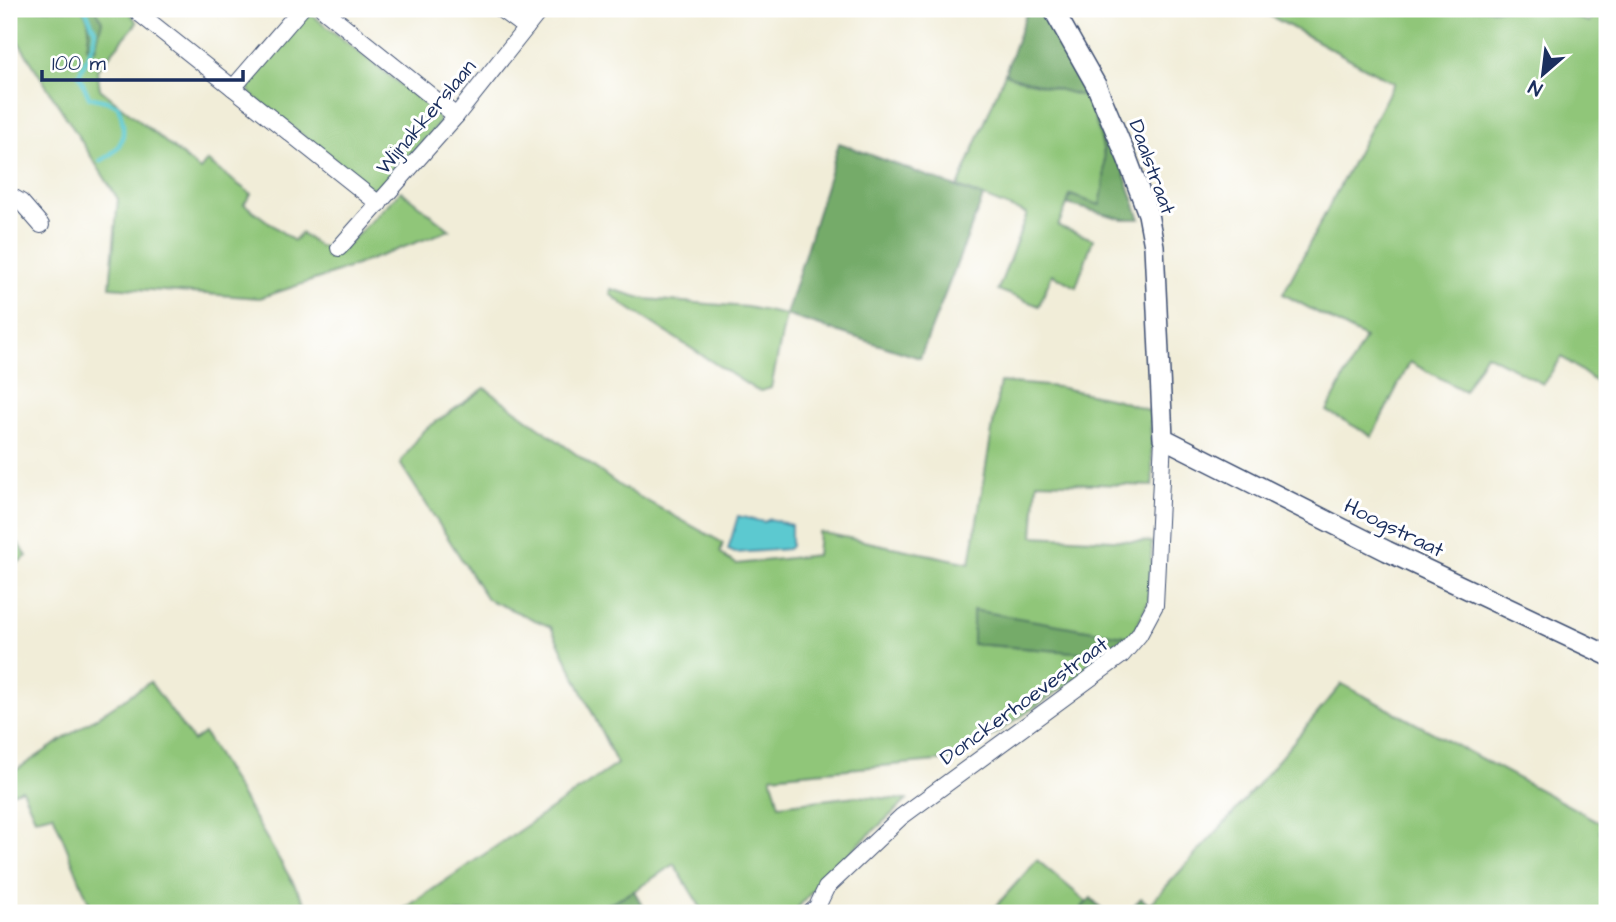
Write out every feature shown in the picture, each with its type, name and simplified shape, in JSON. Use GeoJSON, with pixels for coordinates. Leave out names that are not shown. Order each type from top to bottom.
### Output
{"type":"FeatureCollection","features":[{"type":"Feature","properties":{"kind":"street"},"geometry":{"type":"LineString","coordinates":[[137,9],[379,204]]}},
{"type":"Feature","properties":{"kind":"street"},"geometry":{"type":"LineString","coordinates":[[233,88],[301,9]]}},
{"type":"Feature","properties":{"kind":"street"},"geometry":{"type":"LineString","coordinates":[[323,9],[456,116]]}},
{"type":"Feature","properties":{"kind":"street"},"geometry":{"type":"LineString","coordinates":[[500,9],[526,29]]}},
{"type":"Feature","properties":{"kind":"street","name":"Wijnakkerslaan"},"geometry":{"type":"LineString","coordinates":[[339,248],[456,116],[541,9]]}},
{"type":"Feature","properties":{"kind":"street","name":"Daalstraat"},"geometry":{"type":"LineString","coordinates":[[1054,9],[1096,85],[1148,214],[1154,246],[1163,438]]}},
{"type":"Feature","properties":{"kind":"street"},"geometry":{"type":"LineString","coordinates":[[9,195],[21,202],[41,225]]}},
{"type":"Feature","properties":{"kind":"street","name":"Hoogstraat"},"geometry":{"type":"LineString","coordinates":[[1163,438],[1387,551],[1607,654]]}},
{"type":"Feature","properties":{"kind":"street","name":"Donckerhoevestraat"},"geometry":{"type":"LineString","coordinates":[[815,911],[826,888],[901,817],[1122,656],[1139,635],[1155,605],[1163,438]]}},
{"type":"Feature","properties":{"kind":"green space"},"geometry":{"type":"Polygon","coordinates":[[[9,9],[82,9],[89,22],[87,48],[102,22],[96,9],[128,9],[137,23],[97,70],[100,89],[200,170],[207,161],[251,194],[244,204],[294,241],[301,233],[319,246],[342,250],[401,191],[450,230],[260,298],[110,287],[118,199],[9,27],[9,9]]]}},
{"type":"Feature","properties":{"kind":"green space"},"geometry":{"type":"Polygon","coordinates":[[[82,9],[96,9],[102,21],[95,50],[87,48],[89,23],[82,9]]]}},
{"type":"Feature","properties":{"kind":"green space"},"geometry":{"type":"Polygon","coordinates":[[[1028,9],[1042,9],[1078,65],[1109,130],[1140,219],[1123,219],[1067,204],[1070,195],[1100,205],[1105,162],[1103,150],[1087,97],[1005,73],[1028,9]]]}},
{"type":"Feature","properties":{"kind":"green space"},"geometry":{"type":"Polygon","coordinates":[[[1267,9],[1552,9],[1589,22],[1596,9],[1607,9],[1607,390],[1562,357],[1543,384],[1486,354],[1464,391],[1410,362],[1372,436],[1327,411],[1365,338],[1283,294],[1394,83],[1265,13],[1267,9]]]}},
{"type":"Feature","properties":{"kind":"green space"},"geometry":{"type":"Polygon","coordinates":[[[312,15],[437,113],[440,123],[379,189],[368,187],[250,94],[247,83],[305,16],[312,15]]]}},
{"type":"Feature","properties":{"kind":"green space"},"geometry":{"type":"Polygon","coordinates":[[[1005,73],[1087,97],[1097,125],[1105,162],[1100,206],[1071,195],[1058,226],[1093,239],[1076,287],[1052,274],[1039,306],[998,290],[1027,214],[958,187],[1005,73]]]}},
{"type":"Feature","properties":{"kind":"green space"},"geometry":{"type":"Polygon","coordinates":[[[839,143],[983,197],[920,358],[786,315],[839,143]]]}},
{"type":"Feature","properties":{"kind":"green space"},"geometry":{"type":"Polygon","coordinates":[[[611,289],[645,299],[747,307],[786,315],[771,388],[756,390],[624,305],[610,294],[611,289]]]}},
{"type":"Feature","properties":{"kind":"green space"},"geometry":{"type":"Polygon","coordinates":[[[1000,382],[1058,387],[1118,400],[1150,411],[1153,486],[1037,482],[1033,536],[1152,542],[1149,600],[1132,637],[1111,634],[973,644],[1111,655],[959,759],[771,776],[779,805],[856,796],[907,800],[834,867],[793,913],[704,913],[674,864],[634,891],[589,913],[398,913],[617,764],[551,627],[487,599],[400,463],[423,431],[485,388],[620,486],[723,543],[720,552],[737,564],[817,555],[819,532],[970,563],[1000,382]]]}},
{"type":"Feature","properties":{"kind":"green space"},"geometry":{"type":"Polygon","coordinates":[[[9,530],[27,556],[9,569],[9,530]]]}},
{"type":"Feature","properties":{"kind":"green space"},"geometry":{"type":"Polygon","coordinates":[[[973,610],[1132,637],[1111,655],[973,644],[973,610]]]}},
{"type":"Feature","properties":{"kind":"green space"},"geometry":{"type":"Polygon","coordinates":[[[150,682],[193,741],[204,733],[311,913],[93,913],[53,814],[35,818],[22,789],[9,794],[9,768],[13,772],[150,682]]]}},
{"type":"Feature","properties":{"kind":"green space"},"geometry":{"type":"Polygon","coordinates":[[[1342,684],[1605,825],[1600,832],[1607,837],[1607,913],[1159,913],[1149,905],[1232,815],[1342,684]]]}},
{"type":"Feature","properties":{"kind":"green space"},"geometry":{"type":"Polygon","coordinates":[[[1037,860],[1087,902],[1081,908],[1087,913],[1004,913],[996,906],[1037,860]]]}},
{"type":"Feature","properties":{"kind":"green space"},"geometry":{"type":"Polygon","coordinates":[[[634,891],[647,913],[589,913],[634,891]]]}},
{"type":"Feature","properties":{"kind":"green space"},"geometry":{"type":"Polygon","coordinates":[[[1091,898],[1106,913],[1087,913],[1081,908],[1091,898]]]}},
{"type":"Feature","properties":{"kind":"green space"},"geometry":{"type":"Polygon","coordinates":[[[1141,898],[1159,913],[1127,913],[1141,898]]]}},
{"type":"Feature","properties":{"kind":"water"},"geometry":{"type":"Polygon","coordinates":[[[738,516],[764,522],[770,519],[791,525],[791,546],[788,549],[735,553],[728,550],[738,516]]]}},
{"type":"Feature","properties":{"kind":"waterway"},"geometry":{"type":"LineString","coordinates":[[85,9],[95,30],[93,44],[79,75],[89,97],[118,106],[123,124],[119,145],[100,161]]}}]}
